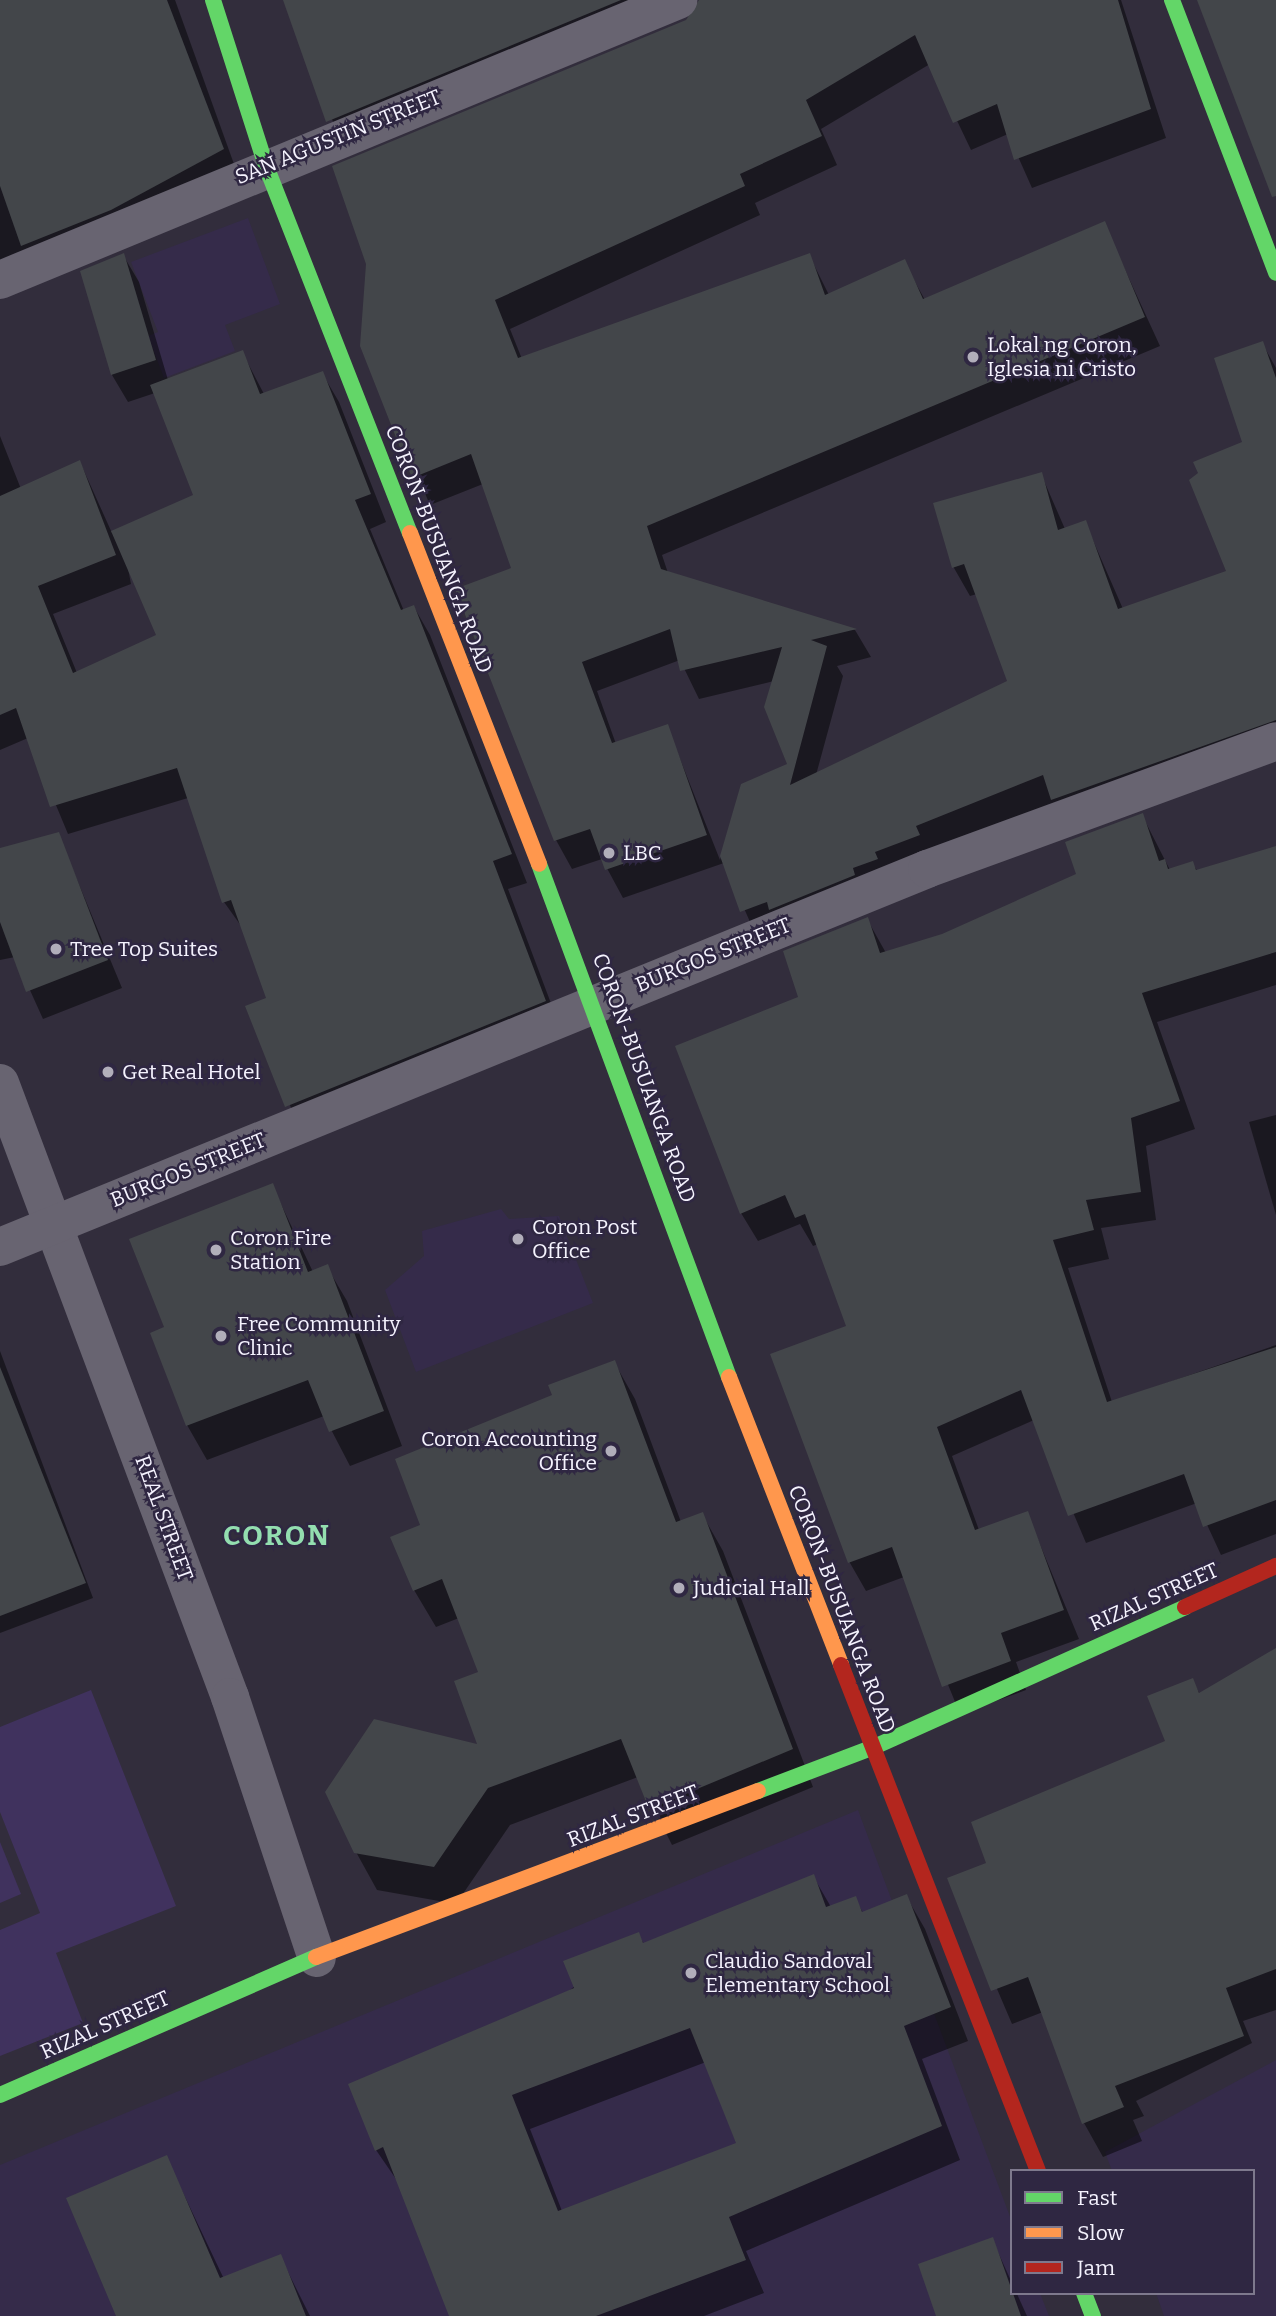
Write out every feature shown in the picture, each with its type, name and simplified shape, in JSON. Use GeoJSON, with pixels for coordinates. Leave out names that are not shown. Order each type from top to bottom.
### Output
{"type":"FeatureCollection","features":[{"type":"Feature","properties":{"kind":"main road","name":"CORON-BUSUANGA ROAD"},"geometry":{"type":"LineString","coordinates":[[213,0],[266,166],[594,1003],[732,1386],[1037,2169]]}},
{"type":"Feature","properties":{"kind":"main road"},"geometry":{"type":"LineString","coordinates":[[1172,0],[1276,273]]}},
{"type":"Feature","properties":{"kind":"main road","name":"RIZAL STREET"},"geometry":{"type":"LineString","coordinates":[[0,2095],[317,1958],[874,1747],[1276,1566]]}},
{"type":"Feature","properties":{"kind":"main road"},"geometry":{"type":"LineString","coordinates":[[1085,2295],[1093,2316]]}},
{"type":"Feature","properties":{"kind":"street","name":"SAN AGUSTIN STREET"},"geometry":{"type":"LineString","coordinates":[[0,280],[266,166],[678,0]]}},
{"type":"Feature","properties":{"kind":"street","name":"BURGOS STREET"},"geometry":{"type":"LineString","coordinates":[[0,1247],[927,869],[1276,741]]}},
{"type":"Feature","properties":{"kind":"street","name":"REAL STREET"},"geometry":{"type":"LineString","coordinates":[[0,1083],[230,1697],[317,1958]]}},
{"type":"Feature","properties":{"kind":"shaded area"},"geometry":{"type":"Polygon","coordinates":[[[248,218],[280,304],[225,325],[235,351],[164,378],[148,336],[158,332],[131,262],[248,218]]]}},
{"type":"Feature","properties":{"kind":"shaded area"},"geometry":{"type":"Polygon","coordinates":[[[501,1209],[509,1219],[559,1216],[593,1303],[416,1372],[385,1290],[424,1256],[422,1231],[501,1209]]]}},
{"type":"Feature","properties":{"kind":"shaded area"},"geometry":{"type":"Polygon","coordinates":[[[91,1690],[176,1906],[56,1953],[83,2023],[0,2056],[0,1930],[40,1913],[0,1812],[0,1727],[91,1690]]]}},
{"type":"Feature","properties":{"kind":"shaded area","name":"Claudio Sandoval Elementary School"},"geometry":{"type":"Polygon","coordinates":[[[858,1810],[1010,2217],[1010,2295],[1041,2295],[1049,2316],[0,2316],[0,2165],[858,1810]]]}},
{"type":"Feature","properties":{"kind":"shaded area"},"geometry":{"type":"Polygon","coordinates":[[[0,1842],[21,1894],[0,1903],[0,1842]]]}},
{"type":"Feature","properties":{"kind":"shaded area"},"geometry":{"type":"Polygon","coordinates":[[[1276,2060],[1276,2316],[1164,2316],[1157,2295],[1255,2295],[1255,2169],[1111,2169],[1105,2152],[1276,2060]]]}},
{"type":"Feature","properties":{"kind":"building"},"geometry":{"type":"Polygon","coordinates":[[[0,0],[167,0],[224,149],[111,210],[21,246],[0,186],[0,0]]]}},
{"type":"Feature","properties":{"kind":"building"},"geometry":{"type":"Polygon","coordinates":[[[283,0],[621,0],[326,122],[283,0]]]}},
{"type":"Feature","properties":{"kind":"building"},"geometry":{"type":"Polygon","coordinates":[[[699,0],[1118,0],[1151,109],[1014,160],[997,104],[953,123],[915,35],[806,100],[822,136],[740,174],[745,186],[495,300],[518,358],[810,253],[825,295],[905,259],[923,299],[1105,221],[1145,317],[647,526],[661,569],[857,629],[811,640],[827,646],[790,785],[1007,681],[964,564],[952,568],[933,503],[1042,472],[1058,530],[1086,520],[1118,609],[1226,571],[1189,480],[1198,473],[1193,462],[1242,442],[1214,358],[1263,341],[1276,378],[1276,720],[1051,800],[1043,775],[916,826],[920,835],[875,852],[878,859],[853,868],[855,875],[769,910],[767,902],[740,912],[720,856],[741,784],[787,764],[764,707],[782,647],[680,671],[670,629],[582,662],[612,743],[668,724],[707,835],[605,870],[590,829],[554,841],[455,589],[511,568],[471,454],[412,478],[360,346],[366,264],[332,166],[686,20],[699,0]]]}},
{"type":"Feature","properties":{"kind":"building"},"geometry":{"type":"Polygon","coordinates":[[[1197,0],[1276,0],[1276,196],[1272,197],[1197,0]]]}},
{"type":"Feature","properties":{"kind":"building"},"geometry":{"type":"Polygon","coordinates":[[[124,253],[156,360],[111,375],[80,271],[124,253]]]}},
{"type":"Feature","properties":{"kind":"building"},"geometry":{"type":"Polygon","coordinates":[[[243,350],[260,394],[323,371],[371,494],[355,500],[401,610],[414,605],[512,854],[493,861],[546,1001],[285,1107],[245,1006],[266,998],[231,900],[222,903],[177,768],[50,807],[16,708],[0,715],[0,496],[80,460],[116,555],[38,586],[73,673],[156,635],[111,531],[193,495],[150,385],[243,350]]]}},
{"type":"Feature","properties":{"kind":"building"},"geometry":{"type":"Polygon","coordinates":[[[1143,813],[1159,861],[1165,859],[1168,869],[1193,861],[1196,870],[1276,846],[1276,952],[1142,993],[1180,1101],[1131,1118],[1141,1192],[1086,1200],[1094,1230],[1053,1240],[1107,1402],[1276,1347],[1276,1500],[1203,1527],[1184,1474],[1068,1516],[1021,1390],[937,1427],[975,1530],[1028,1511],[1064,1610],[1001,1633],[1011,1661],[942,1687],[892,1547],[848,1563],[770,1354],[846,1326],[805,1214],[795,1218],[785,1195],[740,1214],[675,1046],[798,997],[783,951],[868,917],[880,953],[942,934],[1076,874],[1065,842],[1143,813]]]}},
{"type":"Feature","properties":{"kind":"building"},"geometry":{"type":"Polygon","coordinates":[[[59,832],[108,960],[26,992],[0,922],[0,848],[59,832]]]}},
{"type":"Feature","properties":{"kind":"building"},"geometry":{"type":"Polygon","coordinates":[[[273,1183],[308,1272],[328,1264],[384,1411],[329,1432],[308,1380],[186,1426],[150,1333],[164,1327],[129,1239],[273,1183]]]}},
{"type":"Feature","properties":{"kind":"building"},"geometry":{"type":"Polygon","coordinates":[[[615,1360],[676,1522],[703,1512],[793,1749],[649,1809],[621,1739],[488,1788],[434,1867],[354,1853],[325,1792],[374,1719],[477,1744],[454,1681],[478,1672],[442,1579],[413,1591],[390,1537],[420,1525],[395,1459],[552,1395],[548,1385],[615,1360]]]}},
{"type":"Feature","properties":{"kind":"building"},"geometry":{"type":"Polygon","coordinates":[[[0,1367],[86,1583],[0,1616],[0,1367]]]}},
{"type":"Feature","properties":{"kind":"building"},"geometry":{"type":"Polygon","coordinates":[[[1276,1648],[1276,1969],[1226,1988],[1244,2036],[1115,2086],[1124,2107],[1082,2124],[1028,1977],[991,1991],[947,1878],[986,1863],[971,1822],[1165,1741],[1147,1696],[1193,1678],[1199,1693],[1276,1648]]]}},
{"type":"Feature","properties":{"kind":"building"},"geometry":{"type":"Polygon","coordinates":[[[814,1874],[826,1907],[856,1896],[862,1912],[907,1894],[951,2007],[904,2026],[942,2126],[729,2217],[746,2260],[596,2316],[449,2316],[383,2147],[375,2151],[348,2084],[574,1988],[563,1961],[639,1932],[643,1943],[814,1874]],[[690,2028],[512,2095],[558,2211],[736,2143],[690,2028]]]}},
{"type":"Feature","properties":{"kind":"building"},"geometry":{"type":"Polygon","coordinates":[[[167,2155],[220,2278],[281,2254],[306,2316],[116,2316],[66,2198],[167,2155]]]}},
{"type":"Feature","properties":{"kind":"building"},"geometry":{"type":"Polygon","coordinates":[[[993,2237],[1010,2285],[1010,2295],[1014,2295],[1021,2316],[936,2316],[918,2264],[993,2237]]]}},
{"type":"Feature","properties":{"kind":"traffic: fast"},"geometry":{"type":"LineString","coordinates":[[213,0],[266,166],[410,533]]}},
{"type":"Feature","properties":{"kind":"traffic: fast"},"geometry":{"type":"LineString","coordinates":[[1172,0],[1276,273]]}},
{"type":"Feature","properties":{"kind":"traffic: fast"},"geometry":{"type":"LineString","coordinates":[[539,864],[729,1377]]}},
{"type":"Feature","properties":{"kind":"traffic: fast"},"geometry":{"type":"LineString","coordinates":[[758,1791],[874,1747],[1185,1607]]}},
{"type":"Feature","properties":{"kind":"traffic: fast"},"geometry":{"type":"LineString","coordinates":[[0,2095],[316,1957]]}},
{"type":"Feature","properties":{"kind":"traffic: fast"},"geometry":{"type":"LineString","coordinates":[[1085,2295],[1093,2316]]}},
{"type":"Feature","properties":{"kind":"traffic: slow"},"geometry":{"type":"LineString","coordinates":[[410,533],[539,864]]}},
{"type":"Feature","properties":{"kind":"traffic: slow"},"geometry":{"type":"LineString","coordinates":[[729,1377],[841,1665]]}},
{"type":"Feature","properties":{"kind":"traffic: slow"},"geometry":{"type":"LineString","coordinates":[[316,1957],[758,1791]]}},
{"type":"Feature","properties":{"kind":"traffic: jam"},"geometry":{"type":"LineString","coordinates":[[1185,1607],[1276,1566]]}},
{"type":"Feature","properties":{"kind":"traffic: jam"},"geometry":{"type":"LineString","coordinates":[[841,1665],[1037,2169]]}},
{"type":"Feature","properties":{"kind":"place","name":"Lokal ng Coron, Iglesia ni Cristo"},"geometry":{"type":"Point","coordinates":[973,357]}},
{"type":"Feature","properties":{"kind":"place","name":"LBC"},"geometry":{"type":"Point","coordinates":[609,853]}},
{"type":"Feature","properties":{"kind":"place","name":"Tree Top Suites"},"geometry":{"type":"Point","coordinates":[56,949]}},
{"type":"Feature","properties":{"kind":"place","name":"Get Real Hotel"},"geometry":{"type":"Point","coordinates":[108,1072]}},
{"type":"Feature","properties":{"kind":"place","name":"Coron Post Office"},"geometry":{"type":"Point","coordinates":[518,1239]}},
{"type":"Feature","properties":{"kind":"place","name":"Coron Fire Station"},"geometry":{"type":"Point","coordinates":[216,1250]}},
{"type":"Feature","properties":{"kind":"place","name":"Free Community Clinic"},"geometry":{"type":"Point","coordinates":[221,1336]}},
{"type":"Feature","properties":{"kind":"place","name":"Coron Accounting Office"},"geometry":{"type":"Point","coordinates":[611,1451]}},
{"type":"Feature","properties":{"kind":"place","name":"Judicial Hall"},"geometry":{"type":"Point","coordinates":[679,1588]}},
{"type":"Feature","properties":{"kind":"place","name":"Claudio Sandoval Elementary School"},"geometry":{"type":"Point","coordinates":[691,1973]}},
{"type":"Feature","properties":{"kind":"district","name":"CORON"},"geometry":{"type":"Point","coordinates":[277,1536]}}]}
